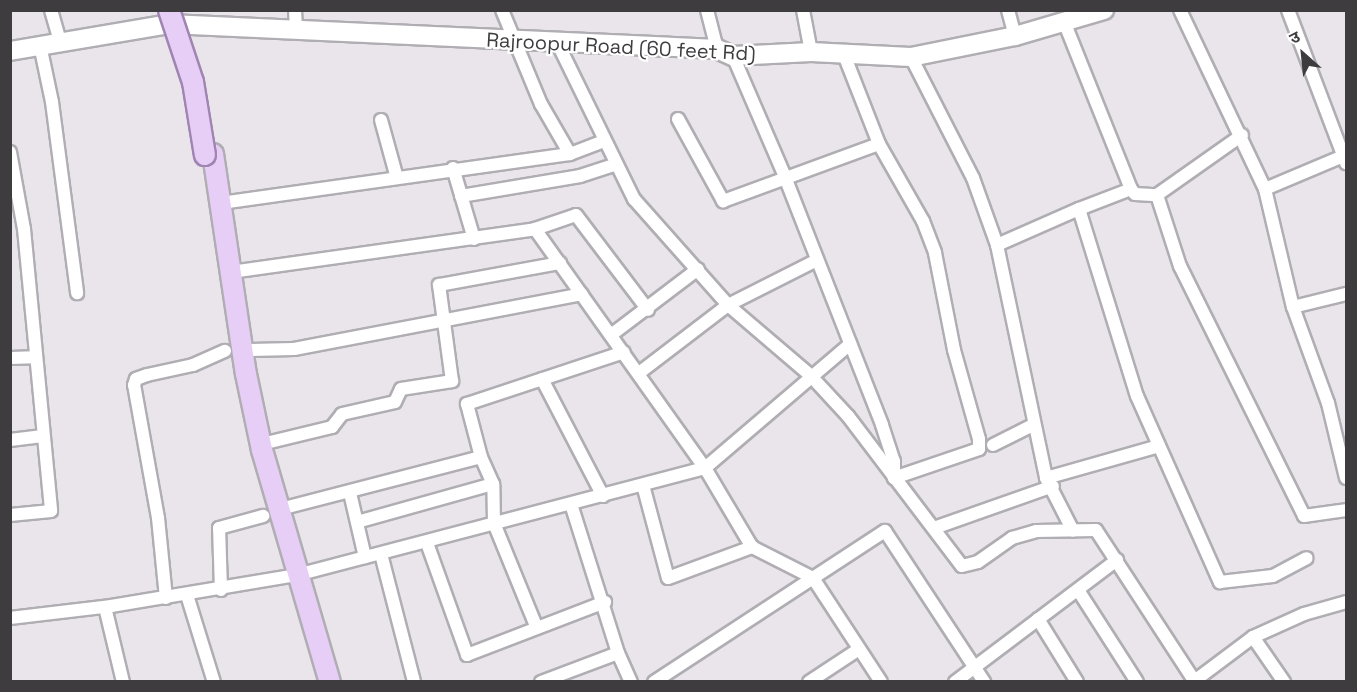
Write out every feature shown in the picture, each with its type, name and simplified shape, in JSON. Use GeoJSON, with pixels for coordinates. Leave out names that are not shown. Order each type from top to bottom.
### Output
{"type":"FeatureCollection","features":[{"type":"Feature","properties":{"kind":"main road","name":"Rajroopur Road (60 feet Rd)"},"geometry":{"type":"LineString","coordinates":[[10,51],[40,45],[61,44],[174,16],[296,32],[725,53],[843,52],[911,57],[1065,24],[1092,13]]}},
{"type":"Feature","properties":{"kind":"main road"},"geometry":{"type":"LineString","coordinates":[[174,16],[202,86],[209,155],[246,374],[290,575],[319,681]]}},
{"type":"Feature","properties":{"kind":"main road"},"geometry":{"type":"LineString","coordinates":[[290,575],[330,681]]}},
{"type":"Feature","properties":{"kind":"street"},"geometry":{"type":"LineString","coordinates":[[51,10],[61,44]]}},
{"type":"Feature","properties":{"kind":"street"},"geometry":{"type":"LineString","coordinates":[[295,10],[296,32]]}},
{"type":"Feature","properties":{"kind":"street"},"geometry":{"type":"LineString","coordinates":[[502,10],[513,42],[570,154]]}},
{"type":"Feature","properties":{"kind":"street"},"geometry":{"type":"LineString","coordinates":[[707,10],[725,53],[785,177],[815,261],[890,447],[894,478]]}},
{"type":"Feature","properties":{"kind":"street"},"geometry":{"type":"LineString","coordinates":[[803,10],[811,52]]}},
{"type":"Feature","properties":{"kind":"street"},"geometry":{"type":"LineString","coordinates":[[1008,10],[1015,36]]}},
{"type":"Feature","properties":{"kind":"street"},"geometry":{"type":"LineString","coordinates":[[1180,10],[1242,135],[1265,189],[1293,307],[1329,403],[1347,478]]}},
{"type":"Feature","properties":{"kind":"street"},"geometry":{"type":"LineString","coordinates":[[1265,189],[1345,160],[1288,10]]}},
{"type":"Feature","properties":{"kind":"street"},"geometry":{"type":"LineString","coordinates":[[1065,24],[1135,194],[1157,195],[1242,135]]}},
{"type":"Feature","properties":{"kind":"street"},"geometry":{"type":"LineString","coordinates":[[558,44],[633,199],[728,305],[810,375],[848,416],[962,566],[978,562],[1012,538],[1036,531],[1096,530],[1194,681],[1253,637],[1304,614],[1347,602]]}},
{"type":"Feature","properties":{"kind":"street"},"geometry":{"type":"LineString","coordinates":[[40,45],[52,102],[77,293]]}},
{"type":"Feature","properties":{"kind":"street"},"geometry":{"type":"LineString","coordinates":[[843,52],[879,144],[922,221],[935,253],[954,350],[979,439],[979,449],[894,478]]}},
{"type":"Feature","properties":{"kind":"street"},"geometry":{"type":"LineString","coordinates":[[911,57],[973,178],[997,245],[1033,425],[1050,482],[1073,531]]}},
{"type":"Feature","properties":{"kind":"street"},"geometry":{"type":"LineString","coordinates":[[678,119],[723,201],[879,144]]}},
{"type":"Feature","properties":{"kind":"street"},"geometry":{"type":"LineString","coordinates":[[381,120],[398,178]]}},
{"type":"Feature","properties":{"kind":"street"},"geometry":{"type":"LineString","coordinates":[[228,202],[453,168],[570,154],[604,141]]}},
{"type":"Feature","properties":{"kind":"street"},"geometry":{"type":"LineString","coordinates":[[10,152],[24,228],[34,357],[51,511],[10,515]]}},
{"type":"Feature","properties":{"kind":"street"},"geometry":{"type":"LineString","coordinates":[[461,196],[580,176],[616,164]]}},
{"type":"Feature","properties":{"kind":"street"},"geometry":{"type":"LineString","coordinates":[[453,168],[474,239]]}},
{"type":"Feature","properties":{"kind":"street"},"geometry":{"type":"LineString","coordinates":[[997,245],[1131,189]]}},
{"type":"Feature","properties":{"kind":"street"},"geometry":{"type":"LineString","coordinates":[[1157,195],[1180,266],[1304,516],[1347,510]]}},
{"type":"Feature","properties":{"kind":"street"},"geometry":{"type":"LineString","coordinates":[[1079,209],[1116,336],[1159,446],[1220,582],[1273,576],[1307,558]]}},
{"type":"Feature","properties":{"kind":"street"},"geometry":{"type":"LineString","coordinates":[[238,271],[535,229],[576,215],[648,310]]}},
{"type":"Feature","properties":{"kind":"street"},"geometry":{"type":"LineString","coordinates":[[10,231],[24,228]]}},
{"type":"Feature","properties":{"kind":"street"},"geometry":{"type":"LineString","coordinates":[[535,229],[705,468],[752,547],[813,578],[881,681]]}},
{"type":"Feature","properties":{"kind":"street"},"geometry":{"type":"LineString","coordinates":[[639,373],[728,305],[815,261]]}},
{"type":"Feature","properties":{"kind":"street"},"geometry":{"type":"LineString","coordinates":[[266,443],[332,427],[342,414],[394,402],[401,389],[452,381],[442,323],[439,285],[447,281],[560,263]]}},
{"type":"Feature","properties":{"kind":"street"},"geometry":{"type":"LineString","coordinates":[[611,335],[648,310],[698,269]]}},
{"type":"Feature","properties":{"kind":"street"},"geometry":{"type":"LineString","coordinates":[[250,350],[294,349],[442,323],[582,294]]}},
{"type":"Feature","properties":{"kind":"street"},"geometry":{"type":"LineString","coordinates":[[1293,307],[1347,294]]}},
{"type":"Feature","properties":{"kind":"street"},"geometry":{"type":"LineString","coordinates":[[10,618],[221,590],[427,543],[494,523],[705,468],[810,375],[850,344]]}},
{"type":"Feature","properties":{"kind":"street"},"geometry":{"type":"LineString","coordinates":[[166,598],[158,518],[134,385],[136,379],[193,365],[225,351]]}},
{"type":"Feature","properties":{"kind":"street"},"geometry":{"type":"LineString","coordinates":[[536,626],[494,523],[493,484],[481,457],[467,404],[624,352]]}},
{"type":"Feature","properties":{"kind":"street"},"geometry":{"type":"LineString","coordinates":[[10,358],[34,357]]}},
{"type":"Feature","properties":{"kind":"street"},"geometry":{"type":"LineString","coordinates":[[542,379],[603,495]]}},
{"type":"Feature","properties":{"kind":"street"},"geometry":{"type":"LineString","coordinates":[[993,445],[1033,425]]}},
{"type":"Feature","properties":{"kind":"street"},"geometry":{"type":"LineString","coordinates":[[10,440],[43,436]]}},
{"type":"Feature","properties":{"kind":"street"},"geometry":{"type":"LineString","coordinates":[[934,528],[1050,482],[1159,446]]}},
{"type":"Feature","properties":{"kind":"street"},"geometry":{"type":"LineString","coordinates":[[284,508],[350,493],[369,483],[481,457]]}},
{"type":"Feature","properties":{"kind":"street"},"geometry":{"type":"LineString","coordinates":[[357,522],[493,484]]}},
{"type":"Feature","properties":{"kind":"street"},"geometry":{"type":"LineString","coordinates":[[643,485],[668,578],[752,547]]}},
{"type":"Feature","properties":{"kind":"street"},"geometry":{"type":"LineString","coordinates":[[350,493],[365,557]]}},
{"type":"Feature","properties":{"kind":"street"},"geometry":{"type":"LineString","coordinates":[[571,504],[605,602],[618,652],[632,681]]}},
{"type":"Feature","properties":{"kind":"street"},"geometry":{"type":"LineString","coordinates":[[221,590],[219,528],[263,516]]}},
{"type":"Feature","properties":{"kind":"street"},"geometry":{"type":"LineString","coordinates":[[654,681],[885,531],[984,681]]}},
{"type":"Feature","properties":{"kind":"street"},"geometry":{"type":"LineString","coordinates":[[427,543],[466,655],[536,626],[605,602]]}},
{"type":"Feature","properties":{"kind":"street"},"geometry":{"type":"LineString","coordinates":[[381,554],[414,681]]}},
{"type":"Feature","properties":{"kind":"street"},"geometry":{"type":"LineString","coordinates":[[955,681],[1117,560]]}},
{"type":"Feature","properties":{"kind":"street"},"geometry":{"type":"LineString","coordinates":[[1078,590],[1137,681]]}},
{"type":"Feature","properties":{"kind":"street"},"geometry":{"type":"LineString","coordinates":[[187,595],[214,681]]}},
{"type":"Feature","properties":{"kind":"street"},"geometry":{"type":"LineString","coordinates":[[105,607],[123,681]]}},
{"type":"Feature","properties":{"kind":"street"},"geometry":{"type":"LineString","coordinates":[[1038,619],[1077,681]]}},
{"type":"Feature","properties":{"kind":"street"},"geometry":{"type":"LineString","coordinates":[[1253,637],[1284,681]]}},
{"type":"Feature","properties":{"kind":"street"},"geometry":{"type":"LineString","coordinates":[[812,681],[859,649]]}},
{"type":"Feature","properties":{"kind":"street"},"geometry":{"type":"LineString","coordinates":[[541,681],[618,652]]}}]}
